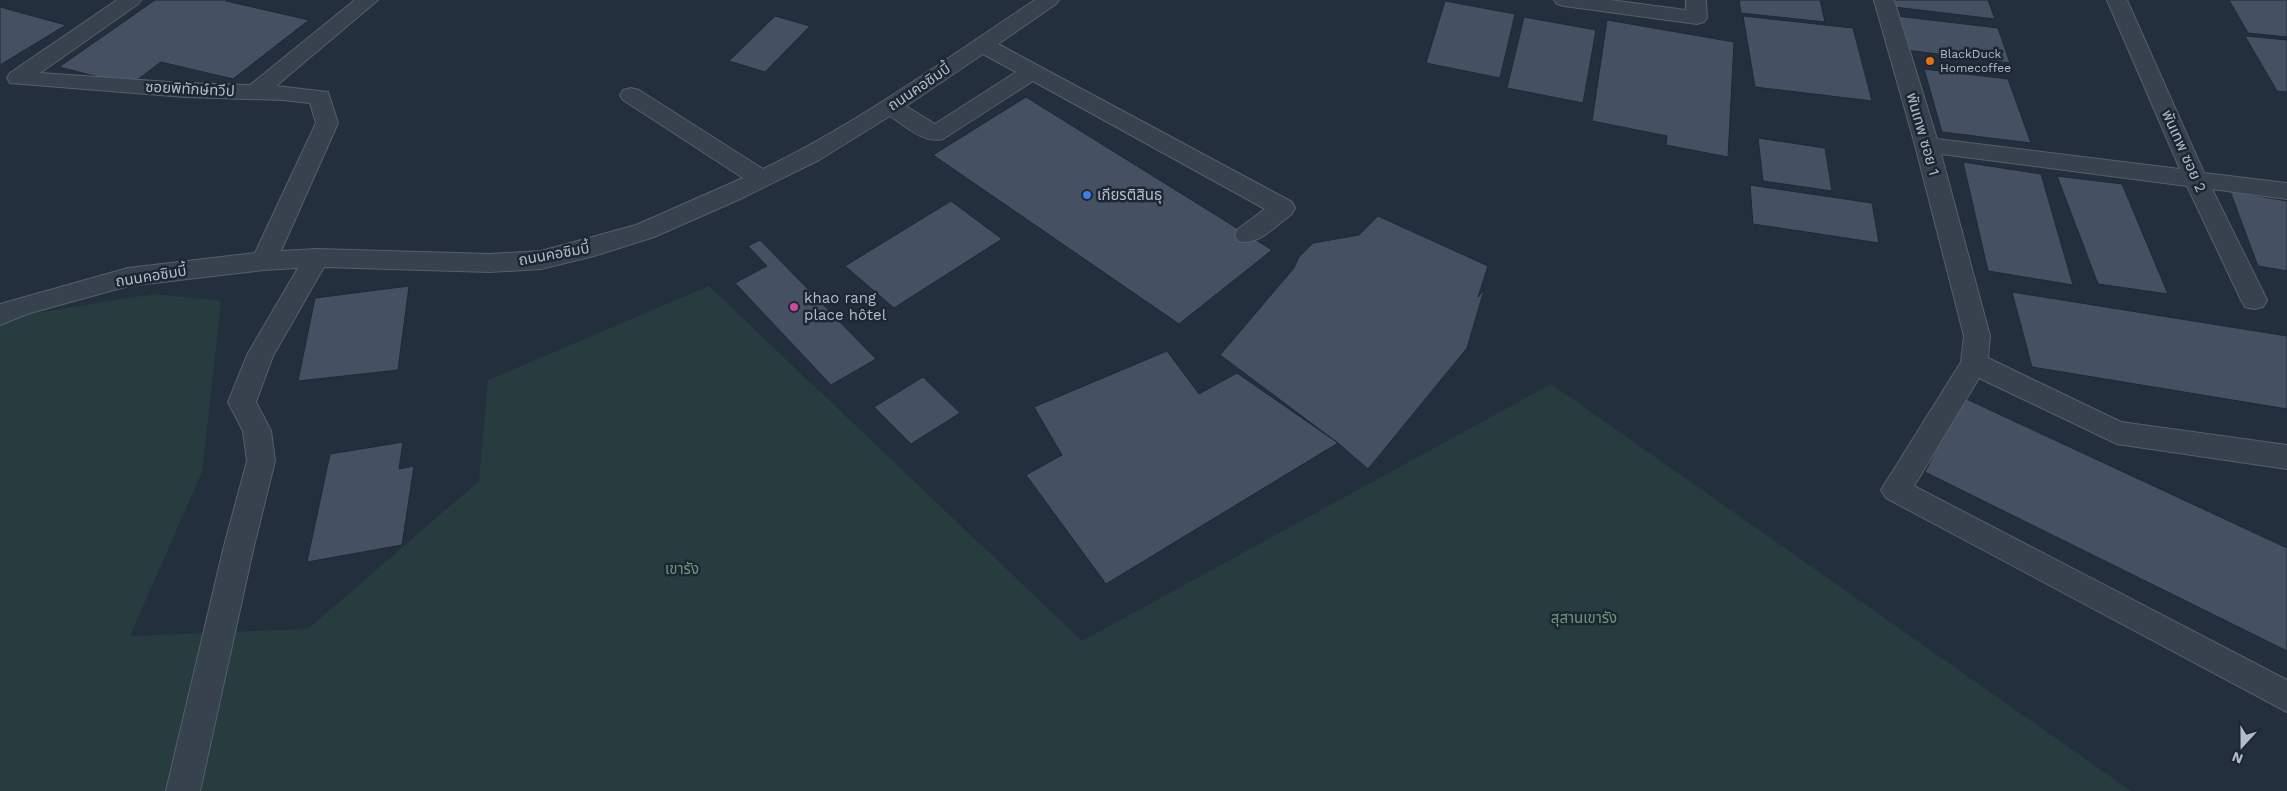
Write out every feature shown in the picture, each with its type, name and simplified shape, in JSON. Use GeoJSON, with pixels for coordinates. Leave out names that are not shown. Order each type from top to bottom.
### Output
{"type":"FeatureCollection","features":[{"type":"Feature","properties":{"kind":"street"},"geometry":{"type":"LineString","coordinates":[[0,90],[131,0]]}},
{"type":"Feature","properties":{"kind":"street"},"geometry":{"type":"LineString","coordinates":[[254,92],[368,0]]}},
{"type":"Feature","properties":{"kind":"street","name":"ถนนคอซิมบี้"},"geometry":{"type":"LineString","coordinates":[[0,315],[19,307],[128,277],[264,261],[317,258],[490,263],[542,260],[645,232],[811,155],[890,106],[1049,0]]}},
{"type":"Feature","properties":{"kind":"street"},"geometry":{"type":"LineString","coordinates":[[1564,0],[1639,5],[1696,18],[1696,0]]}},
{"type":"Feature","properties":{"kind":"street","name":"พันเทพ ซอย 1"},"geometry":{"type":"LineString","coordinates":[[1884,0],[1927,145],[1977,336],[1974,363]]}},
{"type":"Feature","properties":{"kind":"street","name":"พันเทพ ซอย 2"},"geometry":{"type":"LineString","coordinates":[[2118,0],[2196,180],[2254,300]]}},
{"type":"Feature","properties":{"kind":"street"},"geometry":{"type":"LineString","coordinates":[[982,44],[1283,208],[1247,235]]}},
{"type":"Feature","properties":{"kind":"street"},"geometry":{"type":"LineString","coordinates":[[890,106],[936,134],[1032,72]]}},
{"type":"Feature","properties":{"kind":"street","name":"ซอยพิทักษ์ทวีป"},"geometry":{"type":"LineString","coordinates":[[18,78],[320,97],[327,122],[264,261]]}},
{"type":"Feature","properties":{"kind":"street"},"geometry":{"type":"LineString","coordinates":[[631,95],[762,179]]}},
{"type":"Feature","properties":{"kind":"street"},"geometry":{"type":"LineString","coordinates":[[1927,145],[2287,191]]}},
{"type":"Feature","properties":{"kind":"street"},"geometry":{"type":"LineString","coordinates":[[183,791],[239,546],[261,461],[257,431],[242,402],[260,355],[317,258]]}},
{"type":"Feature","properties":{"kind":"street"},"geometry":{"type":"LineString","coordinates":[[2287,457],[2117,433],[1974,363],[1896,490],[2287,697]]}},
{"type":"Feature","properties":{"kind":"green space","name":"เขารัง"},"geometry":{"type":"Polygon","coordinates":[[[709,286],[1082,641],[1551,384],[2131,791],[0,791],[0,319],[154,294],[221,301],[202,472],[130,636],[308,629],[479,481],[488,380],[709,286]]]}},
{"type":"Feature","properties":{"kind":"building"},"geometry":{"type":"Polygon","coordinates":[[[155,0],[228,0],[226,1],[309,20],[233,79],[161,62],[130,85],[59,67],[155,0]]]}},
{"type":"Feature","properties":{"kind":"building"},"geometry":{"type":"Polygon","coordinates":[[[1739,0],[1820,0],[1825,22],[1741,13],[1739,0]]]}},
{"type":"Feature","properties":{"kind":"building"},"geometry":{"type":"Polygon","coordinates":[[[1893,0],[1988,0],[1995,19],[1894,7],[1893,0]]]}},
{"type":"Feature","properties":{"kind":"building"},"geometry":{"type":"Polygon","coordinates":[[[2229,0],[2287,0],[2287,37],[2248,33],[2229,0]]]}},
{"type":"Feature","properties":{"kind":"building"},"geometry":{"type":"Polygon","coordinates":[[[1445,1],[1515,14],[1500,78],[1426,63],[1445,1]]]}},
{"type":"Feature","properties":{"kind":"building"},"geometry":{"type":"Polygon","coordinates":[[[0,7],[66,25],[0,65],[0,7]]]}},
{"type":"Feature","properties":{"kind":"building"},"geometry":{"type":"Polygon","coordinates":[[[775,16],[810,26],[765,72],[729,61],[775,16]]]}},
{"type":"Feature","properties":{"kind":"building"},"geometry":{"type":"Polygon","coordinates":[[[1743,16],[1853,28],[1872,101],[1755,87],[1743,16]]]}},
{"type":"Feature","properties":{"kind":"building"},"geometry":{"type":"Polygon","coordinates":[[[1897,16],[1998,28],[2010,63],[1906,50],[1897,16]]]}},
{"type":"Feature","properties":{"kind":"building"},"geometry":{"type":"Polygon","coordinates":[[[1524,17],[1596,30],[1583,103],[1507,88],[1524,17]]]}},
{"type":"Feature","properties":{"kind":"building"},"geometry":{"type":"Polygon","coordinates":[[[1607,20],[1734,42],[1728,157],[1666,145],[1667,136],[1592,121],[1607,20]]]}},
{"type":"Feature","properties":{"kind":"building"},"geometry":{"type":"Polygon","coordinates":[[[2245,36],[2287,40],[2287,92],[2277,91],[2245,36]]]}},
{"type":"Feature","properties":{"kind":"building"},"geometry":{"type":"Polygon","coordinates":[[[1924,69],[2008,79],[2031,143],[1942,132],[1924,69]]]}},
{"type":"Feature","properties":{"kind":"building","name":"เกียรติสินธุ"},"geometry":{"type":"Polygon","coordinates":[[[1026,97],[1272,250],[1179,324],[933,155],[1026,97]]]}},
{"type":"Feature","properties":{"kind":"building"},"geometry":{"type":"Polygon","coordinates":[[[1758,138],[1825,148],[1832,191],[1763,181],[1758,138]]]}},
{"type":"Feature","properties":{"kind":"building"},"geometry":{"type":"Polygon","coordinates":[[[1963,162],[2041,174],[2073,285],[1988,271],[1963,162]]]}},
{"type":"Feature","properties":{"kind":"building"},"geometry":{"type":"Polygon","coordinates":[[[2057,176],[2122,184],[2168,294],[2098,284],[2057,176]]]}},
{"type":"Feature","properties":{"kind":"building"},"geometry":{"type":"Polygon","coordinates":[[[1750,185],[1872,203],[1879,243],[1753,224],[1750,185]]]}},
{"type":"Feature","properties":{"kind":"building"},"geometry":{"type":"Polygon","coordinates":[[[2230,191],[2287,201],[2287,271],[2258,266],[2230,191]]]}},
{"type":"Feature","properties":{"kind":"building"},"geometry":{"type":"Polygon","coordinates":[[[951,201],[1002,239],[894,308],[845,266],[951,201]]]}},
{"type":"Feature","properties":{"kind":"building"},"geometry":{"type":"Polygon","coordinates":[[[1378,216],[1488,266],[1478,297],[1484,290],[1467,348],[1368,469],[1338,443],[1220,355],[1294,268],[1299,257],[1313,243],[1359,235],[1378,216]]]}},
{"type":"Feature","properties":{"kind":"building"},"geometry":{"type":"Polygon","coordinates":[[[760,240],[876,359],[831,385],[735,283],[767,266],[748,246],[760,240]]]}},
{"type":"Feature","properties":{"kind":"building"},"geometry":{"type":"Polygon","coordinates":[[[409,286],[398,370],[298,381],[315,298],[409,286]]]}},
{"type":"Feature","properties":{"kind":"building"},"geometry":{"type":"Polygon","coordinates":[[[2012,292],[2287,336],[2287,409],[2032,367],[2012,292]]]}},
{"type":"Feature","properties":{"kind":"building"},"geometry":{"type":"Polygon","coordinates":[[[1167,351],[1199,394],[1237,373],[1338,443],[1106,584],[1026,475],[1062,455],[1034,407],[1167,351]]]}},
{"type":"Feature","properties":{"kind":"building"},"geometry":{"type":"Polygon","coordinates":[[[923,377],[960,413],[911,444],[874,407],[923,377]]]}},
{"type":"Feature","properties":{"kind":"building"},"geometry":{"type":"Polygon","coordinates":[[[1962,397],[2287,548],[2287,651],[1925,472],[1962,397]]]}},
{"type":"Feature","properties":{"kind":"building"},"geometry":{"type":"Polygon","coordinates":[[[403,442],[399,469],[414,466],[402,545],[307,562],[330,454],[403,442]]]}},
{"type":"Feature","properties":{"kind":"place","name":"BlackDuck Homecoffee"},"geometry":{"type":"Point","coordinates":[1930,61]}},
{"type":"Feature","properties":{"kind":"place","name":"เกียรติสินธุ"},"geometry":{"type":"Point","coordinates":[1087,195]}},
{"type":"Feature","properties":{"kind":"place","name":"khao rang place hôtel"},"geometry":{"type":"Point","coordinates":[794,307]}},
{"type":"Feature","properties":{"kind":"park label","name":"สุสานเขารัง"},"geometry":{"type":"Point","coordinates":[1584,618]}}]}
